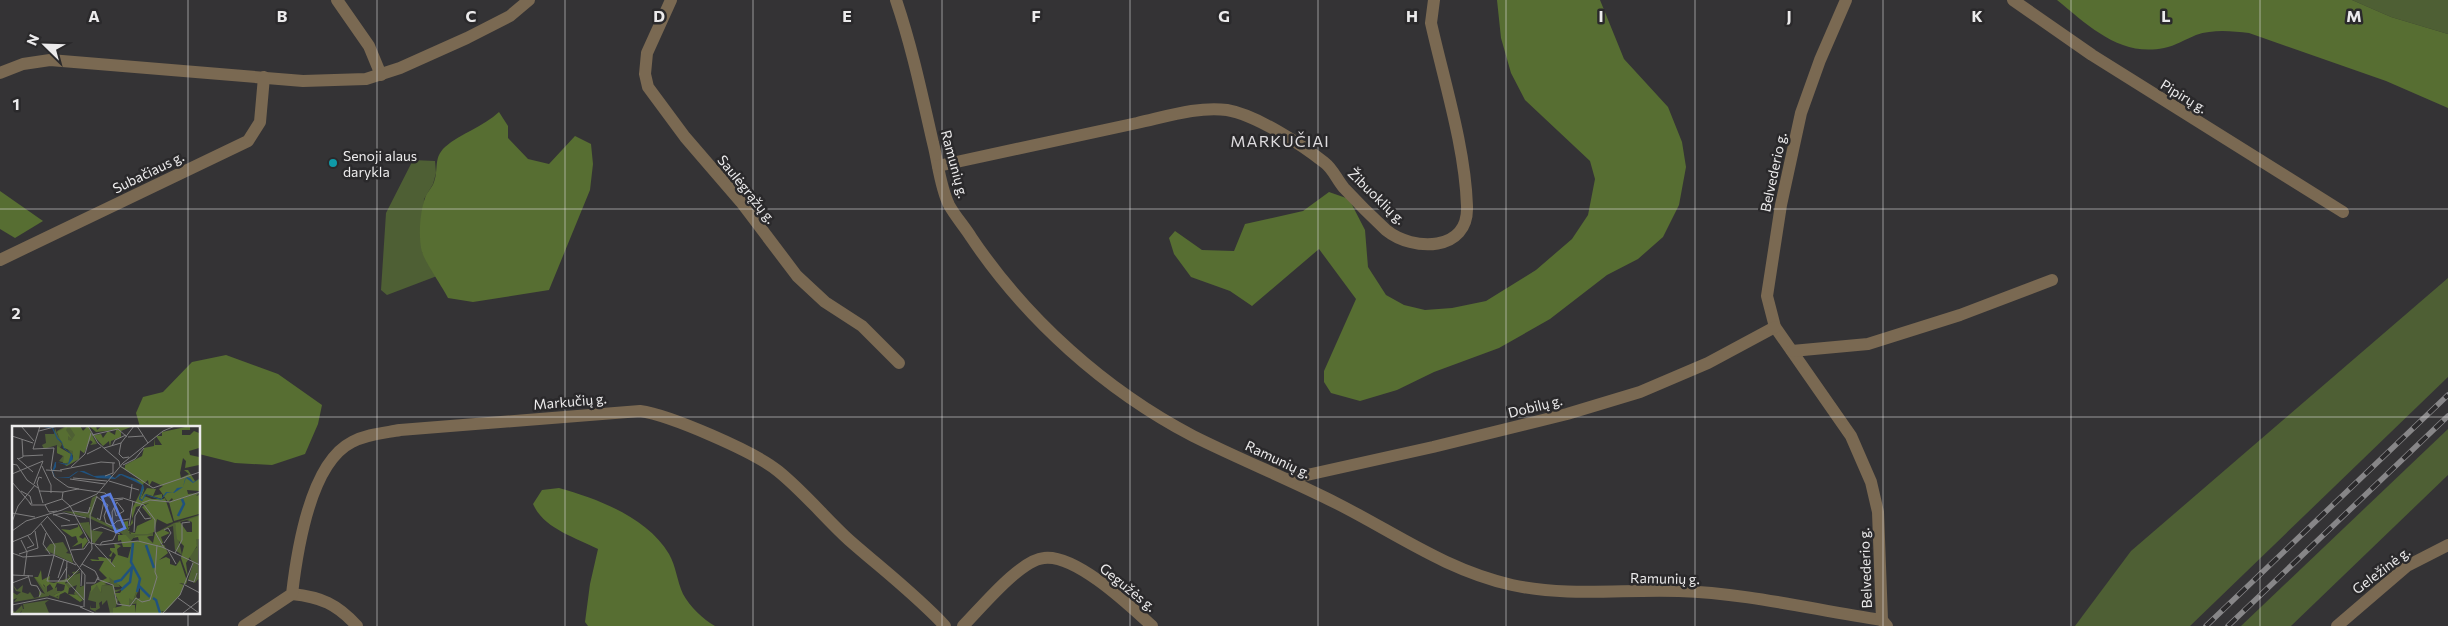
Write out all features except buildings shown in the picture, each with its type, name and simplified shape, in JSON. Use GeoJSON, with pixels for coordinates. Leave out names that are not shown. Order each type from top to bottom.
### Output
{"type":"FeatureCollection","features":[{"type":"Feature","properties":{"kind":"street"},"geometry":{"type":"LineString","coordinates":[[337,0],[369,46],[380,75]]}},
{"type":"Feature","properties":{"kind":"street"},"geometry":{"type":"LineString","coordinates":[[0,73],[23,64],[50,60],[331,82],[366,79],[380,75],[510,16],[529,0]]}},
{"type":"Feature","properties":{"kind":"street","name":"Saulėgrąžų g."},"geometry":{"type":"LineString","coordinates":[[671,0],[647,53],[645,74],[648,87],[685,137],[741,202],[797,276],[825,302],[862,326],[899,363]]}},
{"type":"Feature","properties":{"kind":"street","name":"Ramunių g."},"geometry":{"type":"LineString","coordinates":[[896,0],[908,34],[948,203],[992,269],[1091,369],[1142,406],[1194,436],[1289,480],[1445,562],[1479,576],[1513,585],[1562,593],[1678,591],[1753,597],[1884,623]]}},
{"type":"Feature","properties":{"kind":"street","name":"Žibuoklių g."},"geometry":{"type":"LineString","coordinates":[[938,166],[1166,117],[1208,109],[1228,110],[1267,125],[1327,164],[1343,187],[1388,231],[1405,242],[1437,245],[1454,237],[1463,225],[1468,209],[1464,170],[1431,23],[1434,0]]}},
{"type":"Feature","properties":{"kind":"street","name":"Belvederio g."},"geometry":{"type":"LineString","coordinates":[[1846,0],[1820,60],[1802,113],[1781,205],[1767,296],[1775,327],[1851,436],[1871,482],[1878,512],[1884,623]]}},
{"type":"Feature","properties":{"kind":"street","name":"Pipirų g."},"geometry":{"type":"LineString","coordinates":[[2013,0],[2092,56],[2342,212]]}},
{"type":"Feature","properties":{"kind":"street","name":"Subačiaus g."},"geometry":{"type":"LineString","coordinates":[[0,260],[248,141],[260,122],[264,77]]}},
{"type":"Feature","properties":{"kind":"street"},"geometry":{"type":"LineString","coordinates":[[1792,351],[1868,344],[1960,315],[2052,280]]}},
{"type":"Feature","properties":{"kind":"street","name":"Dobilų g."},"geometry":{"type":"LineString","coordinates":[[1289,480],[1567,414],[1640,392],[1708,363],[1775,327]]}},
{"type":"Feature","properties":{"kind":"street","name":"Markučių g."},"geometry":{"type":"LineString","coordinates":[[292,594],[295,566],[319,478],[327,463],[352,442],[368,436],[400,430],[640,411],[668,418],[755,456],[777,470],[848,539],[920,599],[945,626]]}},
{"type":"Feature","properties":{"kind":"street","name":"Geležinė g."},"geometry":{"type":"LineString","coordinates":[[2337,626],[2407,566],[2448,545]]}},
{"type":"Feature","properties":{"kind":"street","name":"Gegužės g."},"geometry":{"type":"LineString","coordinates":[[963,626],[1017,571],[1044,558],[1063,562],[1104,584],[1152,626]]}},
{"type":"Feature","properties":{"kind":"street"},"geometry":{"type":"LineString","coordinates":[[244,626],[292,594],[317,597],[348,615],[358,626]]}},
{"type":"Feature","properties":{"kind":"green space"},"geometry":{"type":"Polygon","coordinates":[[[1497,0],[1600,0],[1624,59],[1668,107],[1682,142],[1686,167],[1679,205],[1663,237],[1638,259],[1607,275],[1550,319],[1499,348],[1434,372],[1397,390],[1360,401],[1331,393],[1324,382],[1324,371],[1356,299],[1319,249],[1252,306],[1230,291],[1191,277],[1174,254],[1169,238],[1175,231],[1202,250],[1234,251],[1245,224],[1303,211],[1329,192],[1349,199],[1365,230],[1368,267],[1386,295],[1404,305],[1425,310],[1452,308],[1486,301],[1536,270],[1572,239],[1588,215],[1595,179],[1590,161],[1525,100],[1511,73],[1501,38],[1497,0]]]}},
{"type":"Feature","properties":{"kind":"green space"},"geometry":{"type":"Polygon","coordinates":[[[2057,0],[2352,0],[2391,17],[2448,34],[2448,108],[2386,81],[2249,33],[2216,31],[2196,35],[2164,48],[2148,50],[2133,48],[2119,44],[2093,29],[2057,0]]]}},
{"type":"Feature","properties":{"kind":"green space"},"geometry":{"type":"Polygon","coordinates":[[[2352,0],[2448,0],[2448,34],[2391,17],[2352,0]]]}},
{"type":"Feature","properties":{"kind":"green space"},"geometry":{"type":"Polygon","coordinates":[[[499,112],[508,126],[508,138],[528,159],[549,164],[575,136],[591,144],[593,164],[590,190],[549,290],[473,302],[448,298],[422,252],[420,232],[423,204],[434,182],[441,151],[451,142],[486,122],[499,112]]]}},
{"type":"Feature","properties":{"kind":"green space"},"geometry":{"type":"Polygon","coordinates":[[[413,160],[435,161],[436,173],[433,184],[424,199],[422,252],[437,276],[387,295],[381,290],[386,213],[413,160]]]}},
{"type":"Feature","properties":{"kind":"green space"},"geometry":{"type":"Polygon","coordinates":[[[0,191],[43,221],[15,238],[0,229],[0,191]]]}},
{"type":"Feature","properties":{"kind":"green space"},"geometry":{"type":"Polygon","coordinates":[[[2448,278],[2448,377],[2190,626],[2075,626],[2131,551],[2448,278]]]}},
{"type":"Feature","properties":{"kind":"green space"},"geometry":{"type":"Polygon","coordinates":[[[226,355],[278,374],[322,405],[318,424],[305,454],[272,465],[235,463],[200,454],[200,426],[140,426],[136,413],[143,397],[163,392],[192,362],[226,355]]]}},
{"type":"Feature","properties":{"kind":"green space"},"geometry":{"type":"Polygon","coordinates":[[[2448,429],[2448,475],[2291,626],[2241,626],[2448,429]]]}},
{"type":"Feature","properties":{"kind":"green space"},"geometry":{"type":"Polygon","coordinates":[[[559,488],[590,498],[620,511],[648,530],[660,541],[669,554],[683,594],[689,604],[715,626],[588,626],[585,622],[590,584],[598,549],[552,526],[538,513],[533,504],[542,490],[559,488]]]}},
{"type":"Feature","properties":{"kind":"railway"},"geometry":{"type":"LineString","coordinates":[[2206,626],[2448,395]]}},
{"type":"Feature","properties":{"kind":"railway"},"geometry":{"type":"LineString","coordinates":[[2228,626],[2448,416]]}},
{"type":"Feature","properties":{"kind":"place","name":"Senoji alaus darykla"},"geometry":{"type":"Point","coordinates":[333,163]}},
{"type":"Feature","properties":{"kind":"district","name":"MARKUČIAI"},"geometry":{"type":"Point","coordinates":[1280,140]}}]}
